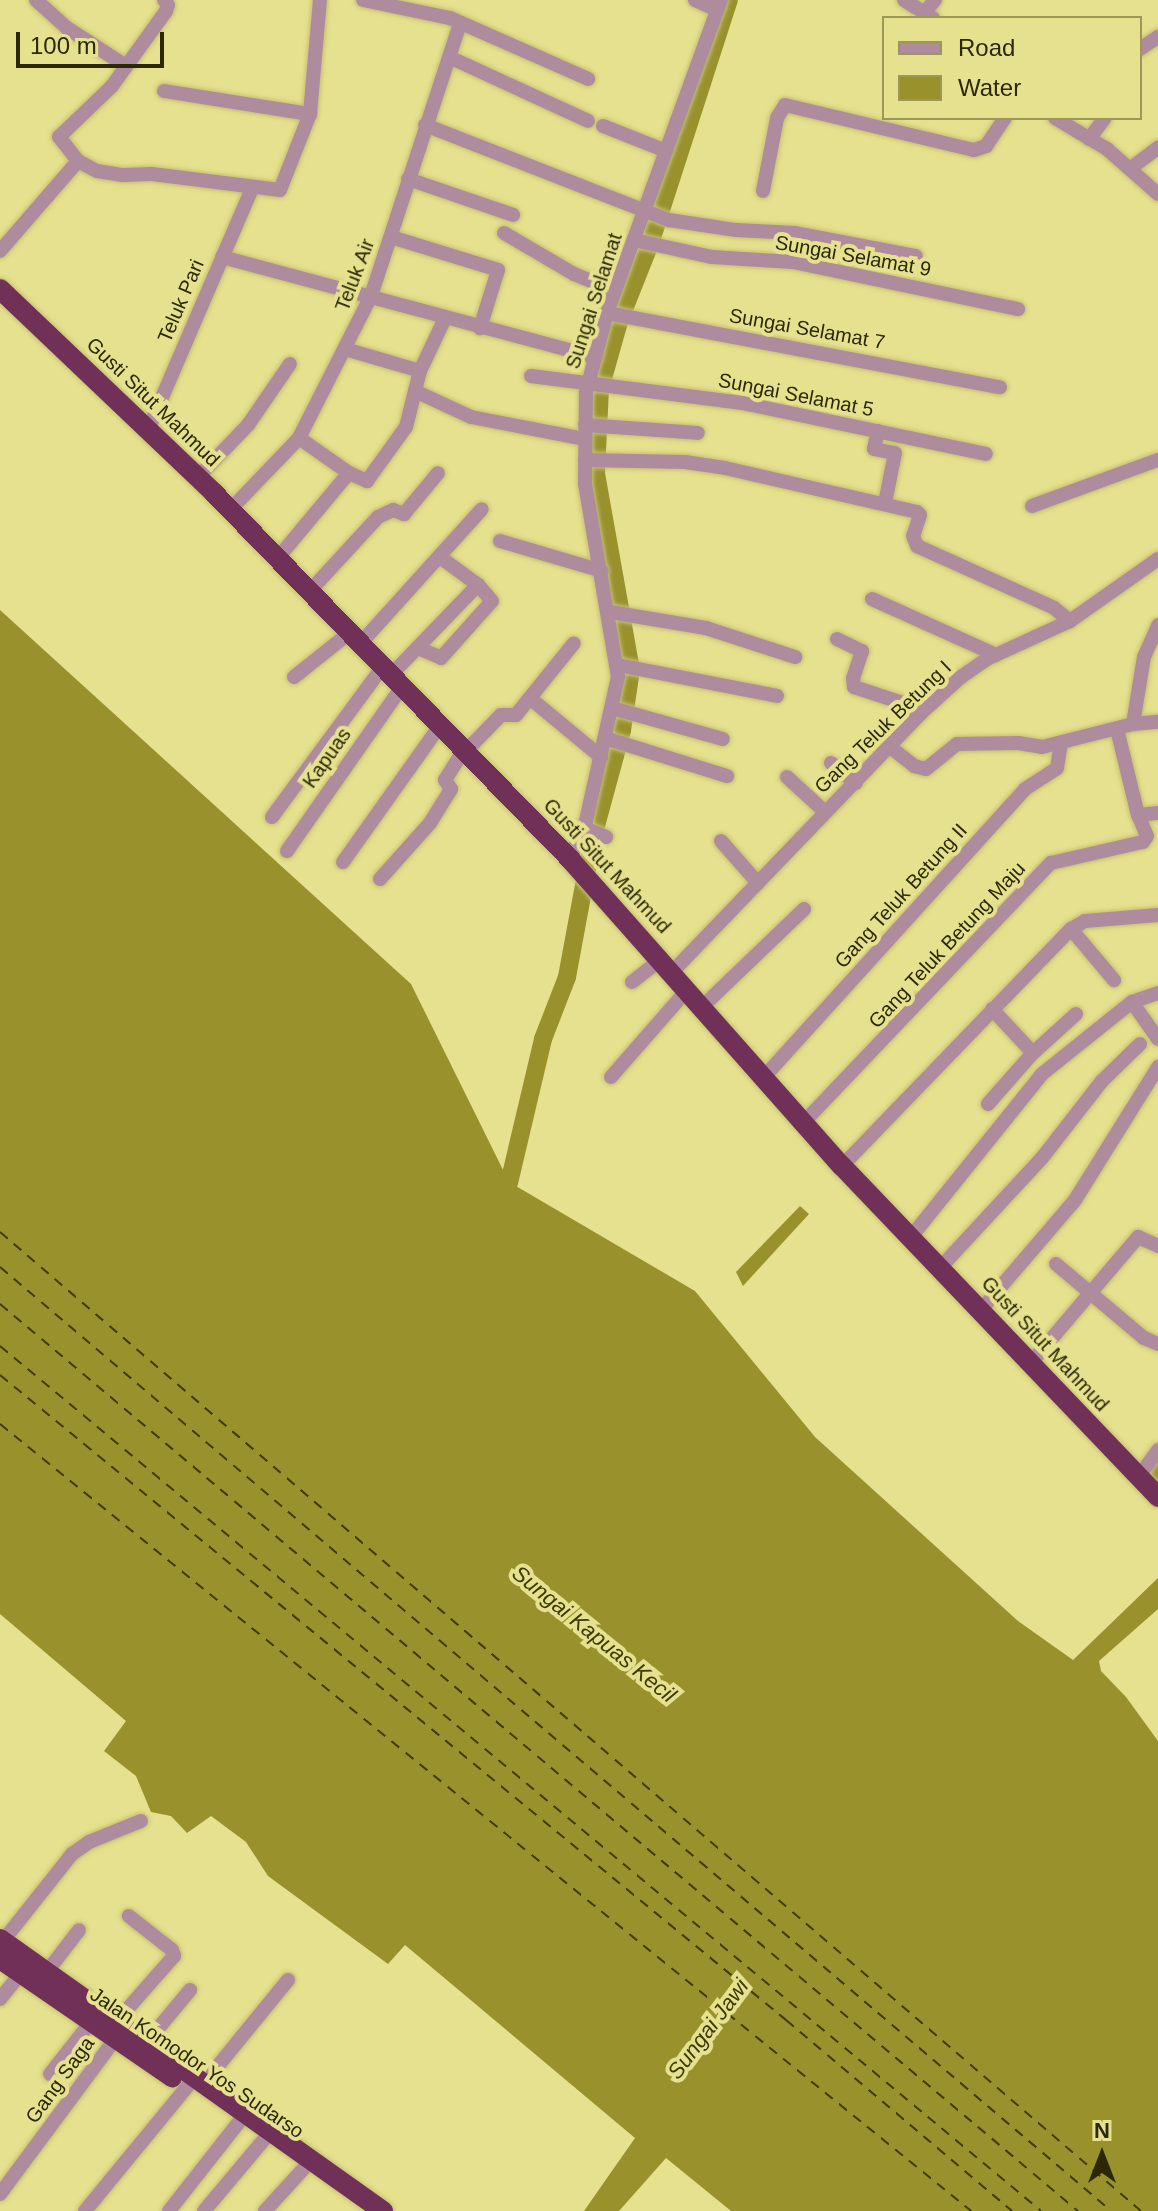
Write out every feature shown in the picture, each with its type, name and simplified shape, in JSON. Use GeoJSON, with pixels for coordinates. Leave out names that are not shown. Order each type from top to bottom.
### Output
{"type":"FeatureCollection","features":[{"type":"Feature","properties":{"kind":"highway","name":"Gusti Situt Mahmud"},"geometry":{"type":"LineString","coordinates":[[0,289],[230,510],[573,862],[842,1166],[1158,1497]]}},
{"type":"Feature","properties":{"kind":"highway","name":"Jalan Komodor Yos Sudarso"},"geometry":{"type":"LineString","coordinates":[[1,1946],[21,1973],[87,2026],[118,2029],[243,2117],[366,2211]]}},
{"type":"Feature","properties":{"kind":"highway"},"geometry":{"type":"LineString","coordinates":[[1,1946],[46,1973],[118,2029],[146,2043],[195,2085],[383,2211]]}},
{"type":"Feature","properties":{"kind":"street"},"geometry":{"type":"LineString","coordinates":[[36,0],[67,28],[126,66]]}},
{"type":"Feature","properties":{"kind":"street"},"geometry":{"type":"LineString","coordinates":[[164,0],[168,5],[166,11],[126,66],[101,97],[59,137],[78,161],[97,171],[123,175],[152,174],[280,190],[310,114],[320,0]]}},
{"type":"Feature","properties":{"kind":"street"},"geometry":{"type":"LineString","coordinates":[[363,0],[460,23],[588,79]]}},
{"type":"Feature","properties":{"kind":"street"},"geometry":{"type":"LineString","coordinates":[[438,16],[440,0]]}},
{"type":"Feature","properties":{"kind":"street"},"geometry":{"type":"LineString","coordinates":[[695,0],[719,5]]}},
{"type":"Feature","properties":{"kind":"street"},"geometry":{"type":"LineString","coordinates":[[904,0],[928,15],[935,0]]}},
{"type":"Feature","properties":{"kind":"street","name":"Sungai Selamat"},"geometry":{"type":"LineString","coordinates":[[573,862],[595,834],[601,757],[614,742],[626,667],[618,614],[602,571],[585,483],[598,384],[596,357],[617,316],[615,291],[645,244],[649,212],[666,151],[719,5]]}},
{"type":"Feature","properties":{"kind":"street","name":"Teluk Air"},"geometry":{"type":"LineString","coordinates":[[230,510],[299,438],[371,296],[460,23]]}},
{"type":"Feature","properties":{"kind":"street"},"geometry":{"type":"LineString","coordinates":[[449,57],[588,121]]}},
{"type":"Feature","properties":{"kind":"street"},"geometry":{"type":"LineString","coordinates":[[164,91],[310,114]]}},
{"type":"Feature","properties":{"kind":"street"},"geometry":{"type":"LineString","coordinates":[[763,191],[777,118],[785,105],[974,150],[986,146],[1004,120]]}},
{"type":"Feature","properties":{"kind":"street"},"geometry":{"type":"LineString","coordinates":[[1058,120],[1131,168],[1158,194]]}},
{"type":"Feature","properties":{"kind":"street"},"geometry":{"type":"LineString","coordinates":[[1089,139],[1103,120]]}},
{"type":"Feature","properties":{"kind":"street"},"geometry":{"type":"LineString","coordinates":[[425,125],[669,220],[722,228],[795,233],[916,256]]}},
{"type":"Feature","properties":{"kind":"street"},"geometry":{"type":"LineString","coordinates":[[603,126],[666,151]]}},
{"type":"Feature","properties":{"kind":"street"},"geometry":{"type":"LineString","coordinates":[[1131,168],[1158,148]]}},
{"type":"Feature","properties":{"kind":"street"},"geometry":{"type":"LineString","coordinates":[[0,251],[78,161]]}},
{"type":"Feature","properties":{"kind":"street"},"geometry":{"type":"LineString","coordinates":[[408,179],[513,215]]}},
{"type":"Feature","properties":{"kind":"street","name":"Teluk Pari"},"geometry":{"type":"LineString","coordinates":[[148,430],[252,188]]}},
{"type":"Feature","properties":{"kind":"street"},"geometry":{"type":"LineString","coordinates":[[504,233],[574,274],[615,291]]}},
{"type":"Feature","properties":{"kind":"street"},"geometry":{"type":"LineString","coordinates":[[391,237],[498,270],[480,328]]}},
{"type":"Feature","properties":{"kind":"street","name":"Sungai Selamat 9"},"geometry":{"type":"LineString","coordinates":[[645,244],[712,257],[793,262],[1018,309]]}},
{"type":"Feature","properties":{"kind":"street"},"geometry":{"type":"LineString","coordinates":[[222,257],[596,357]]}},
{"type":"Feature","properties":{"kind":"street","name":"Sungai Selamat 7"},"geometry":{"type":"LineString","coordinates":[[617,316],[803,347],[1000,387]]}},
{"type":"Feature","properties":{"kind":"street"},"geometry":{"type":"LineString","coordinates":[[299,438],[349,473],[365,482],[370,480],[406,427],[420,371],[445,318]]}},
{"type":"Feature","properties":{"kind":"street"},"geometry":{"type":"LineString","coordinates":[[345,349],[420,371]]}},
{"type":"Feature","properties":{"kind":"street"},"geometry":{"type":"LineString","coordinates":[[197,478],[248,425],[290,364]]}},
{"type":"Feature","properties":{"kind":"street","name":"Sungai Selamat 5"},"geometry":{"type":"LineString","coordinates":[[531,376],[742,403],[986,454]]}},
{"type":"Feature","properties":{"kind":"street"},"geometry":{"type":"LineString","coordinates":[[415,391],[471,417],[591,429],[698,433]]}},
{"type":"Feature","properties":{"kind":"street"},"geometry":{"type":"LineString","coordinates":[[878,431],[874,449],[895,453],[885,503]]}},
{"type":"Feature","properties":{"kind":"street"},"geometry":{"type":"LineString","coordinates":[[588,460],[685,462],[725,468],[919,513],[913,536],[917,546],[1054,608],[1070,621]]}},
{"type":"Feature","properties":{"kind":"street"},"geometry":{"type":"LineString","coordinates":[[1032,506],[1158,460]]}},
{"type":"Feature","properties":{"kind":"street"},"geometry":{"type":"LineString","coordinates":[[277,559],[349,473]]}},
{"type":"Feature","properties":{"kind":"street"},"geometry":{"type":"LineString","coordinates":[[309,592],[378,517],[393,510],[404,514],[438,473]]}},
{"type":"Feature","properties":{"kind":"street"},"geometry":{"type":"LineString","coordinates":[[294,677],[354,640],[440,557],[482,509]]}},
{"type":"Feature","properties":{"kind":"street"},"geometry":{"type":"LineString","coordinates":[[500,541],[602,571]]}},
{"type":"Feature","properties":{"kind":"street"},"geometry":{"type":"LineString","coordinates":[[418,648],[441,658],[492,601],[478,585],[440,557]]}},
{"type":"Feature","properties":{"kind":"street","name":"Gang Teluk Betung I"},"geometry":{"type":"LineString","coordinates":[[632,982],[667,965],[758,883],[920,714],[961,677],[996,655],[1070,621],[1158,559]]}},
{"type":"Feature","properties":{"kind":"street"},"geometry":{"type":"LineString","coordinates":[[272,817],[391,677],[478,585]]}},
{"type":"Feature","properties":{"kind":"street"},"geometry":{"type":"LineString","coordinates":[[872,599],[996,655]]}},
{"type":"Feature","properties":{"kind":"street"},"geometry":{"type":"LineString","coordinates":[[618,614],[706,628],[795,657]]}},
{"type":"Feature","properties":{"kind":"street"},"geometry":{"type":"LineString","coordinates":[[1133,724],[1144,657],[1156,631]]}},
{"type":"Feature","properties":{"kind":"street"},"geometry":{"type":"LineString","coordinates":[[837,639],[862,651],[853,678],[854,687],[906,704],[920,714]]}},
{"type":"Feature","properties":{"kind":"street"},"geometry":{"type":"LineString","coordinates":[[380,879],[430,823],[451,789],[445,780],[464,752],[501,715],[514,716],[574,643]]}},
{"type":"Feature","properties":{"kind":"street"},"geometry":{"type":"LineString","coordinates":[[626,667],[777,696]]}},
{"type":"Feature","properties":{"kind":"street","name":"Kapuas"},"geometry":{"type":"LineString","coordinates":[[287,851],[391,677]]}},
{"type":"Feature","properties":{"kind":"street"},"geometry":{"type":"LineString","coordinates":[[531,699],[601,757]]}},
{"type":"Feature","properties":{"kind":"street"},"geometry":{"type":"LineString","coordinates":[[621,711],[723,739]]}},
{"type":"Feature","properties":{"kind":"street"},"geometry":{"type":"LineString","coordinates":[[890,747],[914,766],[926,769],[957,744],[1018,743],[1042,747],[1133,724],[1158,722]]}},
{"type":"Feature","properties":{"kind":"street"},"geometry":{"type":"LineString","coordinates":[[343,862],[439,727]]}},
{"type":"Feature","properties":{"kind":"street"},"geometry":{"type":"LineString","coordinates":[[1117,729],[1138,815],[1158,813]]}},
{"type":"Feature","properties":{"kind":"street"},"geometry":{"type":"LineString","coordinates":[[614,742],[727,776]]}},
{"type":"Feature","properties":{"kind":"street","name":"Gang Teluk Betung II"},"geometry":{"type":"LineString","coordinates":[[764,1077],[1025,789],[1057,768],[1061,743]]}},
{"type":"Feature","properties":{"kind":"street"},"geometry":{"type":"LineString","coordinates":[[831,763],[856,783]]}},
{"type":"Feature","properties":{"kind":"street"},"geometry":{"type":"LineString","coordinates":[[787,777],[825,812]]}},
{"type":"Feature","properties":{"kind":"street","name":"Gang Teluk Betung Maju"},"geometry":{"type":"LineString","coordinates":[[804,1122],[1051,863],[1143,842],[1147,836],[1138,815]]}},
{"type":"Feature","properties":{"kind":"street"},"geometry":{"type":"LineString","coordinates":[[721,841],[758,883]]}},
{"type":"Feature","properties":{"kind":"street"},"geometry":{"type":"LineString","coordinates":[[703,1006],[804,909]]}},
{"type":"Feature","properties":{"kind":"street"},"geometry":{"type":"LineString","coordinates":[[842,1166],[1071,929],[1085,921],[1158,915]]}},
{"type":"Feature","properties":{"kind":"street"},"geometry":{"type":"LineString","coordinates":[[1071,929],[1114,980]]}},
{"type":"Feature","properties":{"kind":"street"},"geometry":{"type":"LineString","coordinates":[[611,1077],[688,989]]}},
{"type":"Feature","properties":{"kind":"street"},"geometry":{"type":"LineString","coordinates":[[911,1237],[1042,1074],[1132,1002],[1158,993]]}},
{"type":"Feature","properties":{"kind":"street"},"geometry":{"type":"LineString","coordinates":[[1132,1002],[1158,1039]]}},
{"type":"Feature","properties":{"kind":"street"},"geometry":{"type":"LineString","coordinates":[[992,1009],[1033,1053]]}},
{"type":"Feature","properties":{"kind":"street"},"geometry":{"type":"LineString","coordinates":[[988,1104],[1033,1053],[1076,1014]]}},
{"type":"Feature","properties":{"kind":"street"},"geometry":{"type":"LineString","coordinates":[[940,1268],[1042,1158],[1093,1091],[1140,1044]]}},
{"type":"Feature","properties":{"kind":"street"},"geometry":{"type":"LineString","coordinates":[[980,1311],[1075,1200],[1158,1067]]}},
{"type":"Feature","properties":{"kind":"street"},"geometry":{"type":"LineString","coordinates":[[1030,1364],[1138,1237],[1158,1246]]}},
{"type":"Feature","properties":{"kind":"street"},"geometry":{"type":"LineString","coordinates":[[1056,1264],[1144,1338],[1158,1344]]}},
{"type":"Feature","properties":{"kind":"street"},"geometry":{"type":"LineString","coordinates":[[1140,1475],[1158,1450]]}},
{"type":"Feature","properties":{"kind":"street"},"geometry":{"type":"LineString","coordinates":[[1,1946],[72,1854],[89,1842],[141,1821]]}},
{"type":"Feature","properties":{"kind":"street","name":"Gang Saga"},"geometry":{"type":"LineString","coordinates":[[1,2190],[174,1956],[172,1950],[129,1916]]}},
{"type":"Feature","properties":{"kind":"street"},"geometry":{"type":"LineString","coordinates":[[46,1973],[79,1930]]}},
{"type":"Feature","properties":{"kind":"street"},"geometry":{"type":"LineString","coordinates":[[0,1999],[21,1973]]}},
{"type":"Feature","properties":{"kind":"street"},"geometry":{"type":"LineString","coordinates":[[85,2211],[288,1980]]}},
{"type":"Feature","properties":{"kind":"street"},"geometry":{"type":"LineString","coordinates":[[146,2043],[190,1990]]}},
{"type":"Feature","properties":{"kind":"street"},"geometry":{"type":"LineString","coordinates":[[50,2074],[87,2026]]}},
{"type":"Feature","properties":{"kind":"street"},"geometry":{"type":"LineString","coordinates":[[169,2211],[243,2117]]}},
{"type":"Feature","properties":{"kind":"street"},"geometry":{"type":"LineString","coordinates":[[204,2211],[267,2136]]}},
{"type":"Feature","properties":{"kind":"street"},"geometry":{"type":"LineString","coordinates":[[265,2211],[306,2166]]}},
{"type":"Feature","properties":{"kind":"water"},"geometry":{"type":"Polygon","coordinates":[[[0,610],[411,984],[509,1182],[695,1291],[815,1437],[1018,1621],[1073,1660],[1158,1578],[1158,1609],[1099,1661],[1101,1671],[1126,1697],[1158,1741],[1158,2211],[731,2211],[666,2158],[619,2211],[584,2211],[635,2138],[405,1945],[388,1964],[268,1876],[246,1842],[211,1816],[187,1833],[171,1816],[151,1812],[136,1776],[104,1751],[126,1721],[0,1614],[0,610]]]}},
{"type":"Feature","properties":{"kind":"water"},"geometry":{"type":"Polygon","coordinates":[[[800,1206],[809,1214],[743,1286],[736,1272],[800,1206]]]}},
{"type":"Feature","properties":{"kind":"waterway"},"geometry":{"type":"LineString","coordinates":[[509,1183],[543,1039],[567,977],[593,837],[622,730],[631,670],[596,473],[600,389],[619,322],[651,241],[729,0]]}},
{"type":"Feature","properties":{"kind":"waterway"},"geometry":{"type":"LineString","coordinates":[[1158,1465],[1152,1479],[1158,1486]]}},
{"type":"Feature","properties":{"kind":"ferry route"},"geometry":{"type":"LineString","coordinates":[[0,1232],[1141,2211]]}},
{"type":"Feature","properties":{"kind":"ferry route"},"geometry":{"type":"LineString","coordinates":[[0,1267],[1111,2211]]}},
{"type":"Feature","properties":{"kind":"ferry route"},"geometry":{"type":"LineString","coordinates":[[0,1304],[1078,2211]]}},
{"type":"Feature","properties":{"kind":"ferry route"},"geometry":{"type":"LineString","coordinates":[[0,1346],[1041,2211]]}},
{"type":"Feature","properties":{"kind":"ferry route"},"geometry":{"type":"LineString","coordinates":[[0,1375],[786,2020],[1012,2211]]}},
{"type":"Feature","properties":{"kind":"ferry route"},"geometry":{"type":"LineString","coordinates":[[0,1424],[971,2211]]}},
{"type":"Feature","properties":{"kind":"water label","name":"Sungai Kapuas Kecil"},"geometry":{"type":"Point","coordinates":[594,1634]}},
{"type":"Feature","properties":{"kind":"water label","name":"Sungai Jawi"},"geometry":{"type":"Point","coordinates":[708,2029]}}]}
